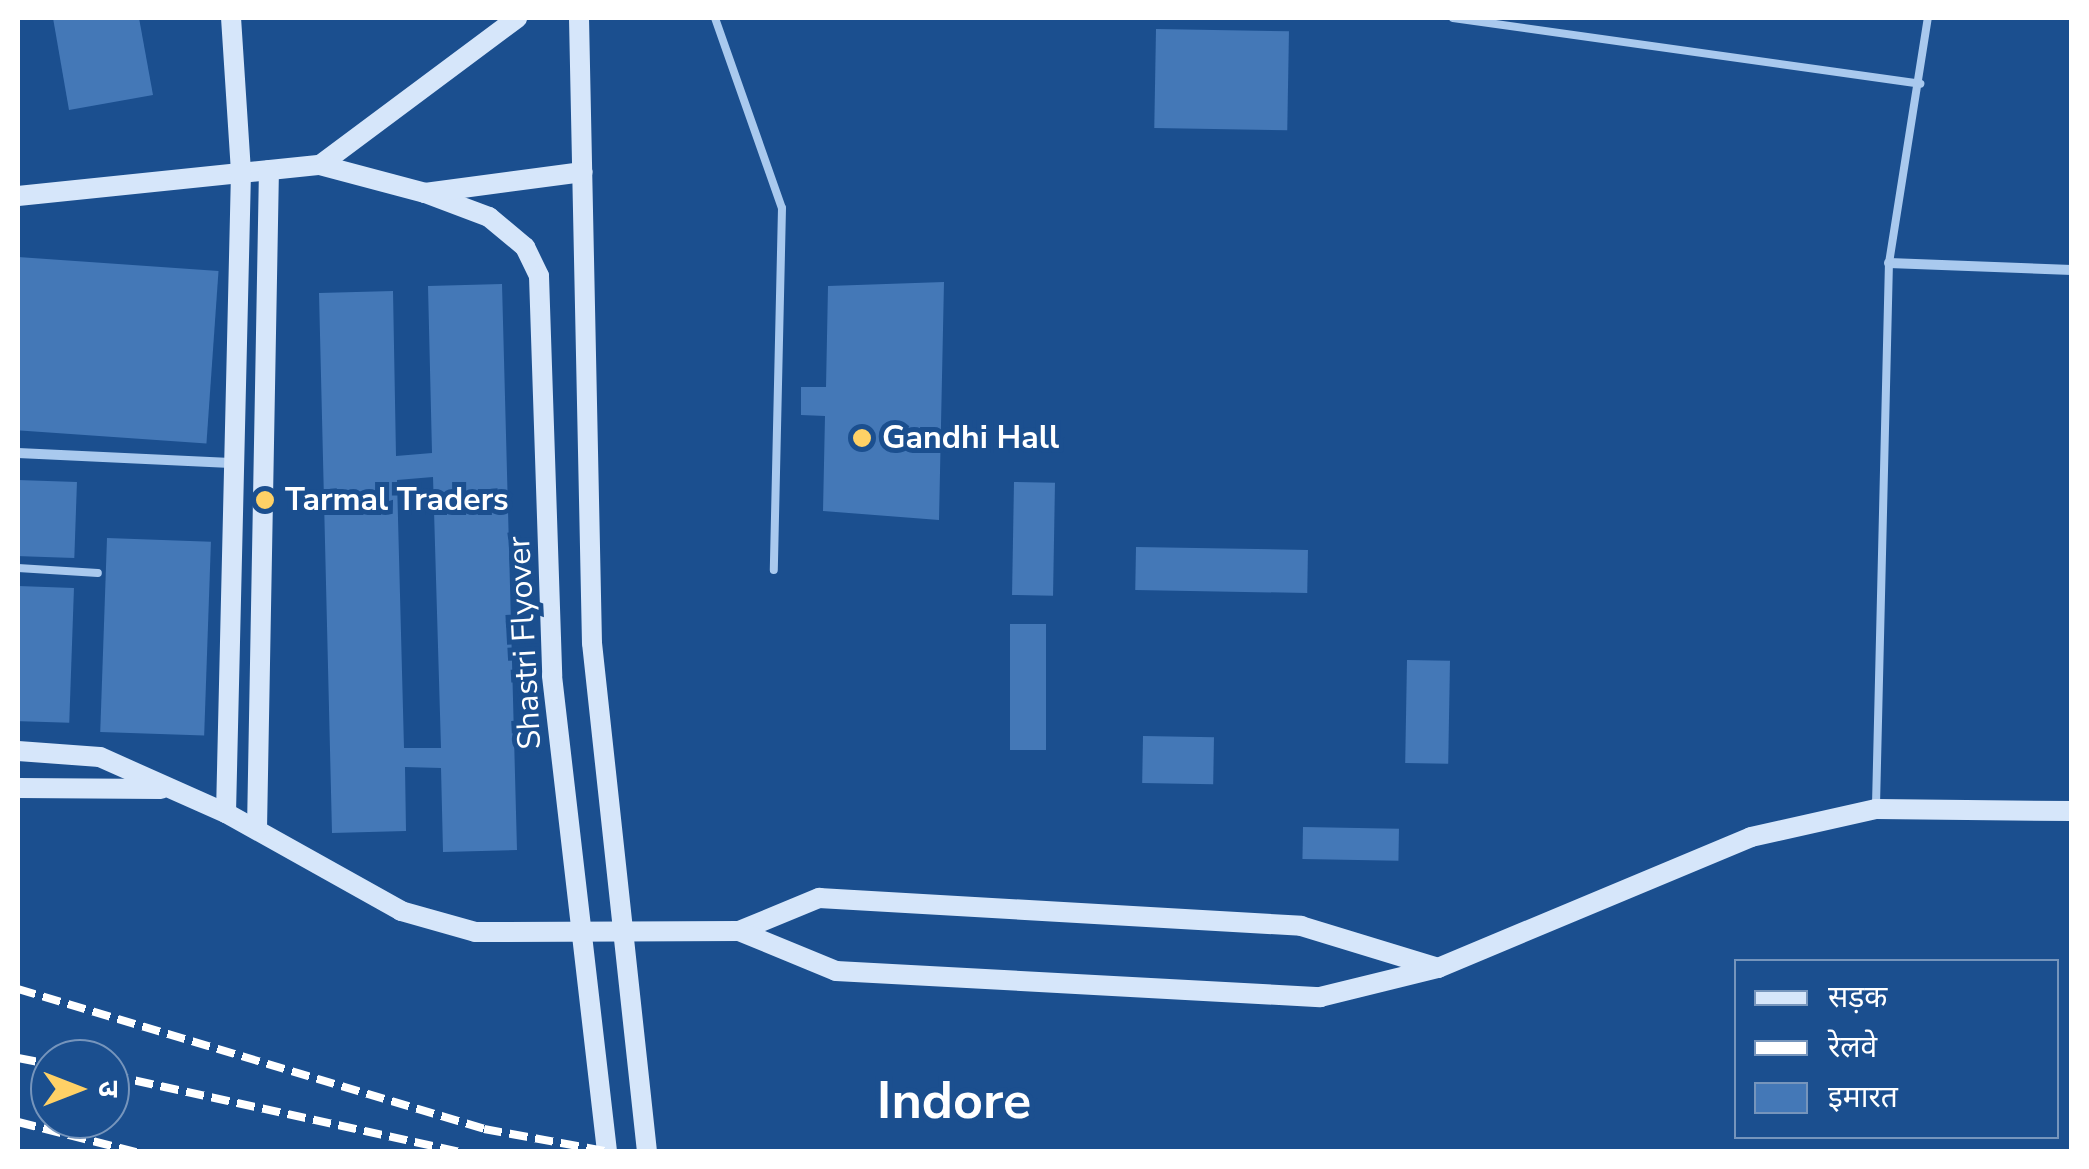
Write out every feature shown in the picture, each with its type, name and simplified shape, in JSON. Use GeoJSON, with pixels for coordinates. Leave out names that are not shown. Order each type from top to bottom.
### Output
{"type":"FeatureCollection","features":[{"type":"Feature","properties":{"kind":"street"},"geometry":{"type":"LineString","coordinates":[[226,814],[231,463],[241,172],[232,18]]}},
{"type":"Feature","properties":{"kind":"street"},"geometry":{"type":"LineString","coordinates":[[320,165],[516,18]]}},
{"type":"Feature","properties":{"kind":"street","name":"Shastri Flyover"},"geometry":{"type":"LineString","coordinates":[[579,18],[592,643],[647,1152]]}},
{"type":"Feature","properties":{"kind":"street"},"geometry":{"type":"LineString","coordinates":[[18,196],[320,165],[425,192],[584,172]]}},
{"type":"Feature","properties":{"kind":"street"},"geometry":{"type":"LineString","coordinates":[[257,829],[270,170]]}},
{"type":"Feature","properties":{"kind":"street","name":"Shastri Flyover"},"geometry":{"type":"LineString","coordinates":[[425,192],[488,217],[525,247],[542,311],[552,676],[607,1152]]}},
{"type":"Feature","properties":{"kind":"street"},"geometry":{"type":"LineString","coordinates":[[1889,263],[2072,270]]}},
{"type":"Feature","properties":{"kind":"street"},"geometry":{"type":"LineString","coordinates":[[18,453],[231,463]]}},
{"type":"Feature","properties":{"kind":"street"},"geometry":{"type":"LineString","coordinates":[[18,751],[100,756],[257,829],[401,911],[444,926],[510,935],[739,931],[819,898],[1301,926],[1438,968]]}},
{"type":"Feature","properties":{"kind":"street"},"geometry":{"type":"LineString","coordinates":[[18,788],[168,789]]}},
{"type":"Feature","properties":{"kind":"street"},"geometry":{"type":"LineString","coordinates":[[739,931],[836,970],[1301,996],[1438,968],[1751,838],[1876,809],[2072,811]]}},
{"type":"Feature","properties":{"kind":"lane"},"geometry":{"type":"LineString","coordinates":[[715,18],[782,208],[774,570]]}},
{"type":"Feature","properties":{"kind":"lane"},"geometry":{"type":"LineString","coordinates":[[1454,18],[1920,84]]}},
{"type":"Feature","properties":{"kind":"lane"},"geometry":{"type":"LineString","coordinates":[[1876,809],[1889,263],[1928,18]]}},
{"type":"Feature","properties":{"kind":"lane"},"geometry":{"type":"LineString","coordinates":[[18,568],[98,573]]}},
{"type":"Feature","properties":{"kind":"building"},"geometry":{"type":"Polygon","coordinates":[[[53,18],[139,18],[153,95],[69,110],[53,18]]]}},
{"type":"Feature","properties":{"kind":"building"},"geometry":{"type":"Polygon","coordinates":[[[1156,29],[1289,31],[1287,130],[1154,128],[1156,29]]]}},
{"type":"Feature","properties":{"kind":"building"},"geometry":{"type":"Polygon","coordinates":[[[18,257],[219,271],[206,444],[18,430],[18,257]]]}},
{"type":"Feature","properties":{"kind":"building","name":"Gandhi Hall"},"geometry":{"type":"Polygon","coordinates":[[[944,282],[939,520],[823,511],[825,416],[801,415],[801,387],[826,387],[828,286],[944,282]]]}},
{"type":"Feature","properties":{"kind":"building"},"geometry":{"type":"Polygon","coordinates":[[[502,284],[517,850],[443,852],[441,768],[405,767],[406,831],[332,833],[319,293],[393,291],[396,456],[432,453],[428,286],[502,284]],[[433,477],[397,480],[404,748],[441,748],[433,477]]]}},
{"type":"Feature","properties":{"kind":"building"},"geometry":{"type":"Polygon","coordinates":[[[18,480],[77,482],[74,558],[18,556],[18,480]]]}},
{"type":"Feature","properties":{"kind":"building"},"geometry":{"type":"Polygon","coordinates":[[[1014,482],[1055,483],[1053,596],[1012,595],[1014,482]]]}},
{"type":"Feature","properties":{"kind":"building"},"geometry":{"type":"Polygon","coordinates":[[[107,538],[211,542],[204,736],[100,732],[107,538]]]}},
{"type":"Feature","properties":{"kind":"building"},"geometry":{"type":"Polygon","coordinates":[[[1136,547],[1308,550],[1307,593],[1135,590],[1136,547]]]}},
{"type":"Feature","properties":{"kind":"building"},"geometry":{"type":"Polygon","coordinates":[[[18,586],[74,588],[69,723],[18,721],[18,586]]]}},
{"type":"Feature","properties":{"kind":"building"},"geometry":{"type":"Polygon","coordinates":[[[1010,624],[1046,624],[1046,750],[1010,750],[1010,624]]]}},
{"type":"Feature","properties":{"kind":"building"},"geometry":{"type":"Polygon","coordinates":[[[1407,660],[1450,661],[1448,764],[1405,763],[1407,660]]]}},
{"type":"Feature","properties":{"kind":"building"},"geometry":{"type":"Polygon","coordinates":[[[1143,736],[1214,737],[1213,784],[1142,783],[1143,736]]]}},
{"type":"Feature","properties":{"kind":"building"},"geometry":{"type":"Polygon","coordinates":[[[1303,827],[1399,829],[1398,861],[1302,859],[1303,827]]]}},
{"type":"Feature","properties":{"kind":"railway"},"geometry":{"type":"LineString","coordinates":[[18,989],[484,1129],[610,1152]]}},
{"type":"Feature","properties":{"kind":"railway"},"geometry":{"type":"LineString","coordinates":[[18,1058],[30,1060]]}},
{"type":"Feature","properties":{"kind":"railway"},"geometry":{"type":"LineString","coordinates":[[130,1079],[460,1152]]}},
{"type":"Feature","properties":{"kind":"railway"},"geometry":{"type":"LineString","coordinates":[[18,1122],[136,1152]]}},
{"type":"Feature","properties":{"kind":"place","name":"Gandhi Hall"},"geometry":{"type":"Point","coordinates":[862,438]}},
{"type":"Feature","properties":{"kind":"place","name":"Tarmal Traders"},"geometry":{"type":"Point","coordinates":[265,500]}},
{"type":"Feature","properties":{"kind":"district","name":"Indore"},"geometry":{"type":"Point","coordinates":[954,1101]}}]}
